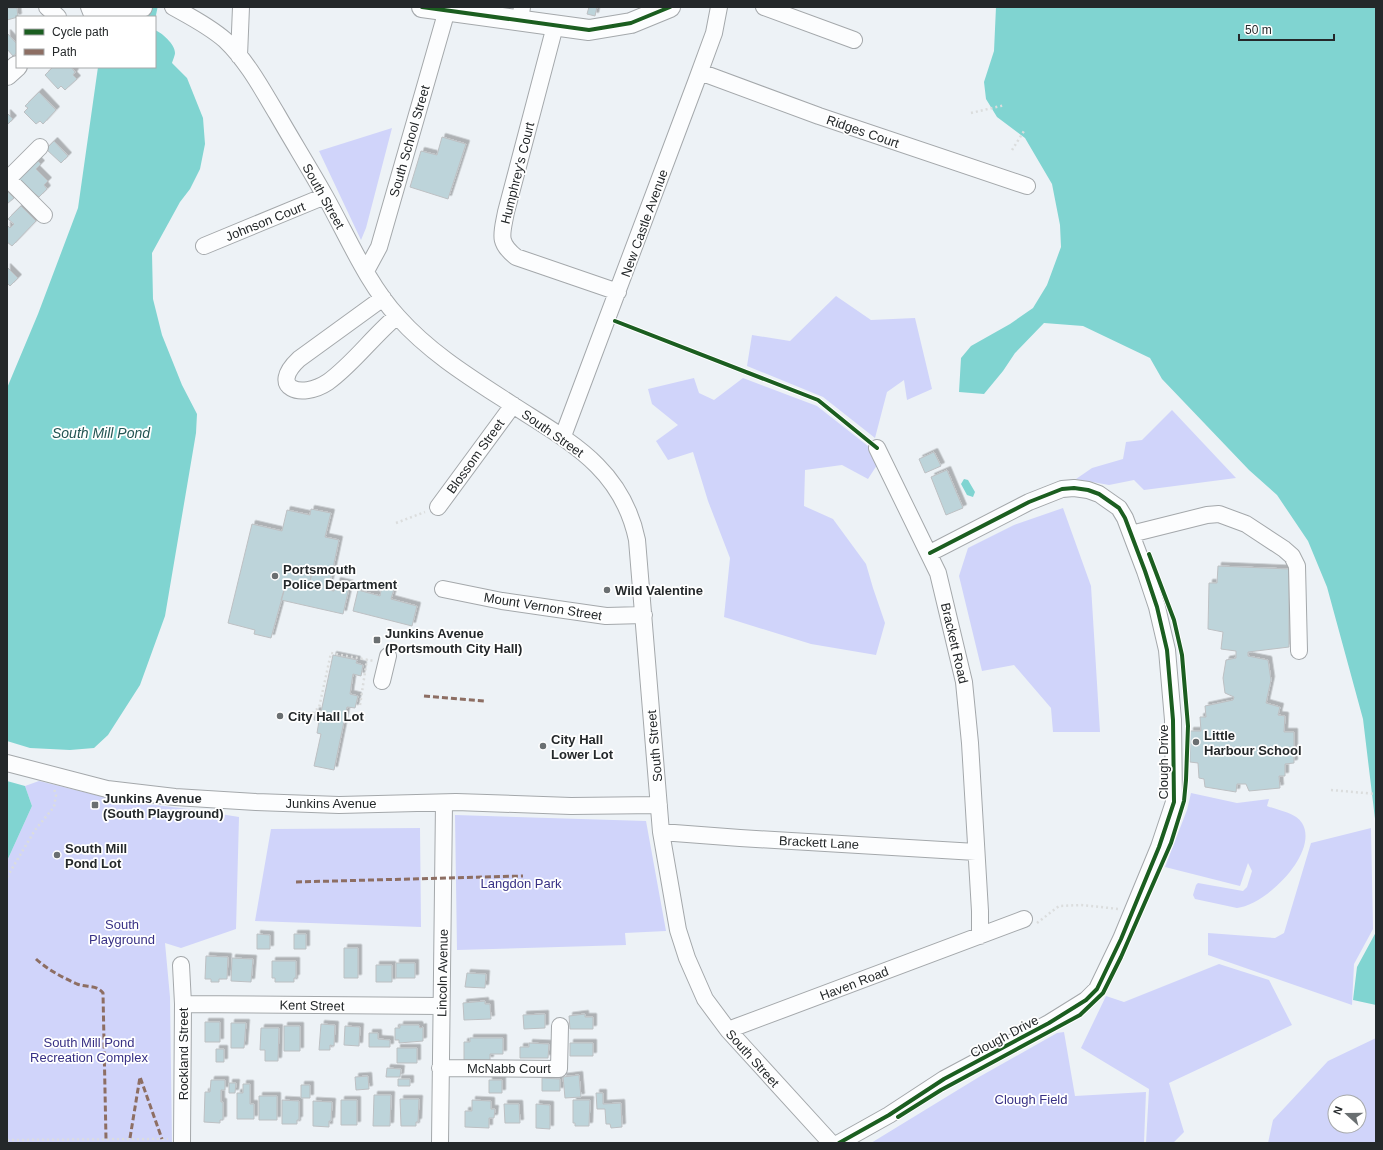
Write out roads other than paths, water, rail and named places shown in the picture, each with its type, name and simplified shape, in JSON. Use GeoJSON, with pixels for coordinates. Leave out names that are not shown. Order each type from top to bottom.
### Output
{"type":"FeatureCollection","features":[{"type":"Feature","properties":{"kind":"main road"},"geometry":{"type":"LineString","coordinates":[[106,16],[142,7]]}},
{"type":"Feature","properties":{"kind":"main road"},"geometry":{"type":"LineString","coordinates":[[425,7],[447,10],[521,14],[555,26],[590,30],[631,22],[670,7]]}},
{"type":"Feature","properties":{"kind":"main road"},"geometry":{"type":"LineString","coordinates":[[7,75],[16,67]]}},
{"type":"Feature","properties":{"kind":"street"},"geometry":{"type":"LineString","coordinates":[[47,7],[57,16]]}},
{"type":"Feature","properties":{"kind":"street","name":"South Street"},"geometry":{"type":"LineString","coordinates":[[173,7],[212,30],[239,56],[265,93],[325,196],[366,271],[383,298],[397,316],[427,345],[449,363],[562,436],[603,471],[614,483],[629,510],[637,540],[661,832],[676,922],[687,958],[705,998],[728,1030],[831,1143]]}},
{"type":"Feature","properties":{"kind":"street"},"geometry":{"type":"LineString","coordinates":[[239,56],[241,7]]}},
{"type":"Feature","properties":{"kind":"street","name":"New Castle Avenue"},"geometry":{"type":"LineString","coordinates":[[562,436],[618,292],[700,72],[714,33],[719,7]]}},
{"type":"Feature","properties":{"kind":"street"},"geometry":{"type":"LineString","coordinates":[[764,7],[854,40]]}},
{"type":"Feature","properties":{"kind":"street","name":"South School Street"},"geometry":{"type":"LineString","coordinates":[[366,271],[378,246],[447,10]]}},
{"type":"Feature","properties":{"kind":"street","name":"Humphrey's Court"},"geometry":{"type":"LineString","coordinates":[[555,26],[506,212],[503,241],[506,249],[516,257],[618,292]]}},
{"type":"Feature","properties":{"kind":"street","name":"Ridges Court"},"geometry":{"type":"LineString","coordinates":[[700,72],[819,116],[1027,186]]}},
{"type":"Feature","properties":{"kind":"street"},"geometry":{"type":"LineString","coordinates":[[40,147],[7,179],[44,215]]}},
{"type":"Feature","properties":{"kind":"street","name":"Johnson Court"},"geometry":{"type":"LineString","coordinates":[[204,246],[325,196]]}},
{"type":"Feature","properties":{"kind":"street"},"geometry":{"type":"LineString","coordinates":[[383,298],[290,367],[286,375],[290,386],[303,392],[312,390],[327,382],[344,369],[397,316]]}},
{"type":"Feature","properties":{"kind":"street","name":"Blossom Street"},"geometry":{"type":"LineString","coordinates":[[435,508],[513,405]]}},
{"type":"Feature","properties":{"kind":"street","name":"Brackett Road"},"geometry":{"type":"LineString","coordinates":[[877,448],[930,553],[938,573],[964,682],[970,743],[976,852]]}},
{"type":"Feature","properties":{"kind":"street","name":"Clough Drive"},"geometry":{"type":"LineString","coordinates":[[839,1143],[889,1115],[944,1079],[1055,1020],[1086,1000],[1097,989],[1105,975],[1168,823],[1174,802],[1175,784],[1173,720],[1167,650],[1156,607],[1132,534],[1122,513],[1111,501],[1099,494],[1074,488],[1062,490],[1029,502],[930,553]]}},
{"type":"Feature","properties":{"kind":"street"},"geometry":{"type":"LineString","coordinates":[[1132,534],[1206,515],[1219,514],[1246,524],[1284,549],[1292,556],[1297,566],[1299,651]]}},
{"type":"Feature","properties":{"kind":"street","name":"Mount Vernon Street"},"geometry":{"type":"LineString","coordinates":[[443,589],[502,601],[606,616],[644,615]]}},
{"type":"Feature","properties":{"kind":"street"},"geometry":{"type":"LineString","coordinates":[[382,681],[388,656]]}},
{"type":"Feature","properties":{"kind":"street","name":"Junkins Avenue"},"geometry":{"type":"LineString","coordinates":[[7,762],[107,789],[169,796],[256,802],[339,805],[444,803],[571,806],[659,805]]}},
{"type":"Feature","properties":{"kind":"street","name":"Lincoln Avenue"},"geometry":{"type":"LineString","coordinates":[[440,1143],[444,803]]}},
{"type":"Feature","properties":{"kind":"street","name":"Brackett Lane"},"geometry":{"type":"LineString","coordinates":[[661,832],[976,852]]}},
{"type":"Feature","properties":{"kind":"street"},"geometry":{"type":"LineString","coordinates":[[976,852],[980,936]]}},
{"type":"Feature","properties":{"kind":"street","name":"Haven Road"},"geometry":{"type":"LineString","coordinates":[[728,1030],[980,936],[1029,921]]}},
{"type":"Feature","properties":{"kind":"street","name":"Rockland Street"},"geometry":{"type":"LineString","coordinates":[[177,1141],[183,1004],[180,965]]}},
{"type":"Feature","properties":{"kind":"street","name":"Kent Street"},"geometry":{"type":"LineString","coordinates":[[183,1004],[441,1006]]}},
{"type":"Feature","properties":{"kind":"street","name":"McNabb Court"},"geometry":{"type":"LineString","coordinates":[[440,1068],[559,1069],[560,1026]]}},
{"type":"Feature","properties":{"kind":"water"},"geometry":{"type":"Polygon","coordinates":[[[996,7],[1376,7],[1376,827],[1363,719],[1327,587],[1308,541],[1277,495],[1249,470],[1162,379],[1150,358],[1083,326],[1044,323],[1015,353],[1003,371],[984,394],[959,392],[961,358],[971,346],[1010,324],[1033,308],[1047,285],[1061,247],[1060,225],[1052,184],[1025,138],[997,117],[986,99],[984,82],[994,51],[996,7]]]}},
{"type":"Feature","properties":{"kind":"water","name":"South Mill Pond"},"geometry":{"type":"Polygon","coordinates":[[[156,31],[164,36],[173,46],[175,53],[172,63],[187,78],[203,118],[205,144],[200,169],[190,189],[180,202],[152,253],[153,299],[162,335],[182,385],[197,414],[196,433],[165,616],[140,685],[108,735],[94,748],[70,750],[30,748],[7,741],[7,388],[38,314],[78,208],[98,68],[156,68],[156,31]]]}},
{"type":"Feature","properties":{"kind":"water"},"geometry":{"type":"Polygon","coordinates":[[[964,479],[968,480],[975,492],[973,497],[967,495],[961,484],[964,479]]]}},
{"type":"Feature","properties":{"kind":"water"},"geometry":{"type":"Polygon","coordinates":[[[7,781],[25,786],[32,806],[7,861],[7,781]]]}},
{"type":"Feature","properties":{"kind":"water"},"geometry":{"type":"Polygon","coordinates":[[[1376,932],[1376,1005],[1353,1000],[1357,967],[1376,932]]]}},
{"type":"Feature","properties":{"kind":"waterway"},"geometry":{"type":"LineString","coordinates":[[149,16],[151,7]]}},
{"type":"Feature","properties":{"kind":"place","name":"Portsmouth Police Department"},"geometry":{"type":"Point","coordinates":[275,576]}},
{"type":"Feature","properties":{"kind":"place","name":"Wild Valentine"},"geometry":{"type":"Point","coordinates":[607,590]}},
{"type":"Feature","properties":{"kind":"place","name":"Junkins Avenue (Portsmouth City Hall)"},"geometry":{"type":"Point","coordinates":[377,640]}},
{"type":"Feature","properties":{"kind":"place","name":"City Hall Lot"},"geometry":{"type":"Point","coordinates":[280,716]}},
{"type":"Feature","properties":{"kind":"place","name":"Little Harbour School"},"geometry":{"type":"Point","coordinates":[1196,742]}},
{"type":"Feature","properties":{"kind":"place","name":"City Hall Lower Lot"},"geometry":{"type":"Point","coordinates":[543,746]}},
{"type":"Feature","properties":{"kind":"place","name":"Junkins Avenue (South Playground)"},"geometry":{"type":"Point","coordinates":[95,805]}},
{"type":"Feature","properties":{"kind":"place","name":"South Mill Pond Lot"},"geometry":{"type":"Point","coordinates":[57,855]}},
{"type":"Feature","properties":{"kind":"park label","name":"Langdon Park"},"geometry":{"type":"Point","coordinates":[521,883]}},
{"type":"Feature","properties":{"kind":"park label","name":"South Playground"},"geometry":{"type":"Point","coordinates":[122,932]}},
{"type":"Feature","properties":{"kind":"park label","name":"South Mill Pond Recreation Complex"},"geometry":{"type":"Point","coordinates":[89,1050]}},
{"type":"Feature","properties":{"kind":"park label","name":"Clough Field"},"geometry":{"type":"Point","coordinates":[1031,1099]}}]}
